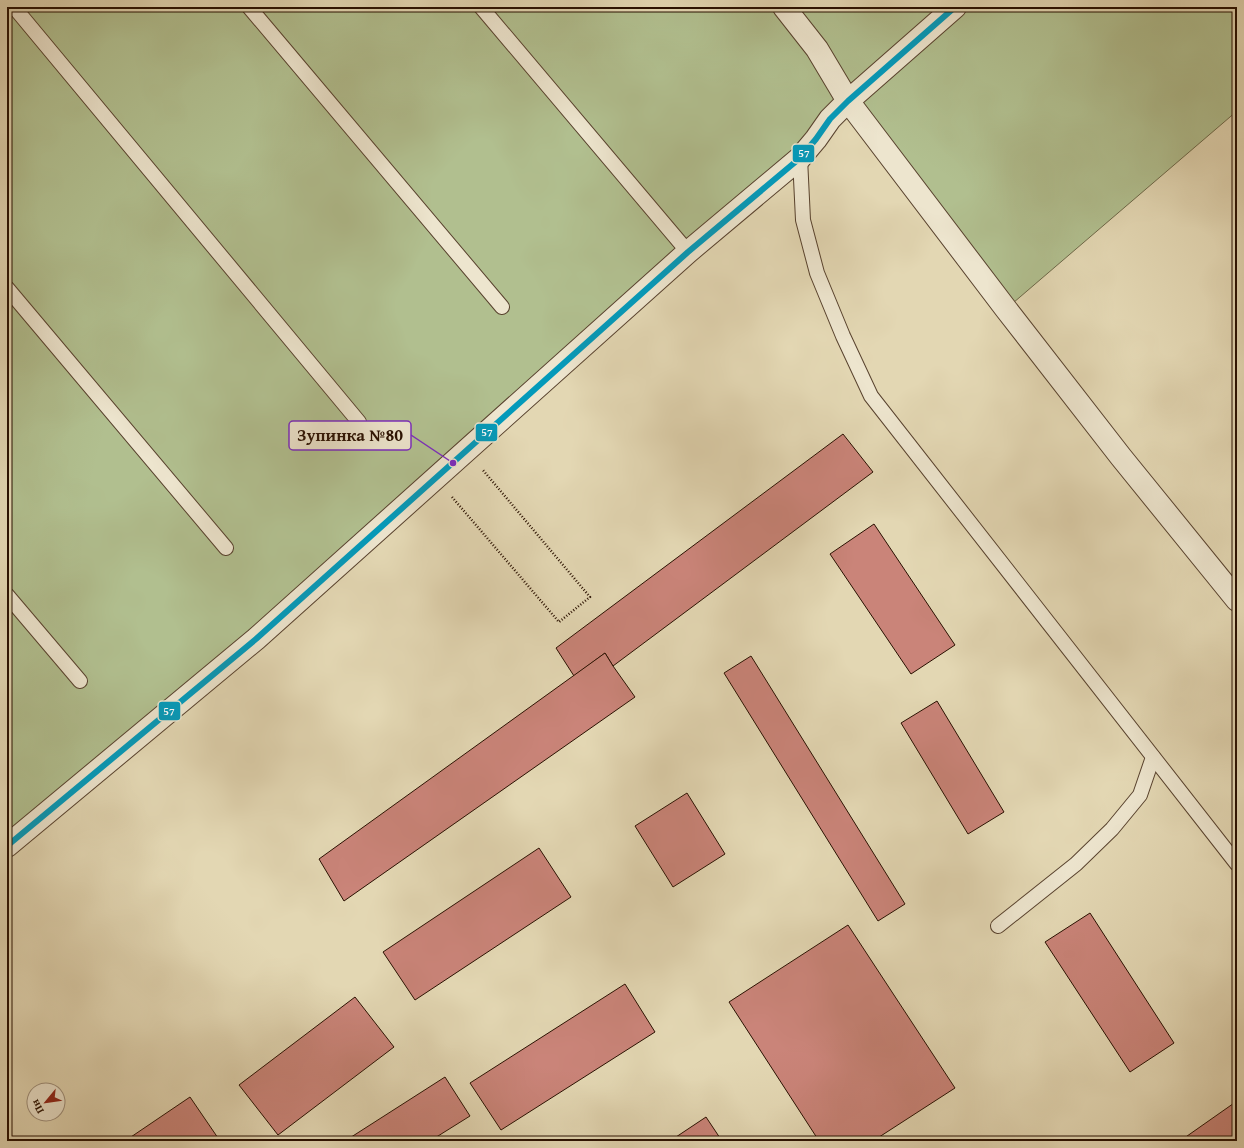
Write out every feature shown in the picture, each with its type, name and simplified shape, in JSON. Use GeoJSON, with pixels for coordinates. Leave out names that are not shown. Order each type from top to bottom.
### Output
{"type":"FeatureCollection","features":[{"type":"Feature","properties":{"kind":"street"},"geometry":{"type":"LineString","coordinates":[[784,7],[817,49],[848,101],[1111,445],[1237,600]]}},
{"type":"Feature","properties":{"kind":"street"},"geometry":{"type":"LineString","coordinates":[[7,846],[256,639],[688,252],[800,158],[830,119],[848,101],[956,7]]}},
{"type":"Feature","properties":{"kind":"lane"},"geometry":{"type":"LineString","coordinates":[[14,7],[359,422]]}},
{"type":"Feature","properties":{"kind":"lane"},"geometry":{"type":"LineString","coordinates":[[249,7],[502,307]]}},
{"type":"Feature","properties":{"kind":"lane"},"geometry":{"type":"LineString","coordinates":[[481,7],[688,252]]}},
{"type":"Feature","properties":{"kind":"lane"},"geometry":{"type":"LineString","coordinates":[[800,158],[803,220],[817,273],[870,396],[1237,864]]}},
{"type":"Feature","properties":{"kind":"lane"},"geometry":{"type":"LineString","coordinates":[[7,288],[226,548]]}},
{"type":"Feature","properties":{"kind":"lane"},"geometry":{"type":"LineString","coordinates":[[7,595],[80,681]]}},
{"type":"Feature","properties":{"kind":"lane"},"geometry":{"type":"LineString","coordinates":[[998,926],[1076,864],[1112,829],[1140,795],[1153,757]]}},
{"type":"Feature","properties":{"kind":"path"},"geometry":{"type":"LineString","coordinates":[[436,478],[559,622],[590,597],[466,451]]}},
{"type":"Feature","properties":{"kind":"green space"},"geometry":{"type":"Polygon","coordinates":[[[7,7],[1237,7],[1237,111],[1006,309],[848,101],[7,846],[7,7]]]}},
{"type":"Feature","properties":{"kind":"building"},"geometry":{"type":"Polygon","coordinates":[[[843,434],[873,472],[613,666],[605,653],[574,676],[556,648],[843,434]]]}},
{"type":"Feature","properties":{"kind":"building"},"geometry":{"type":"Polygon","coordinates":[[[874,524],[955,645],[911,674],[830,554],[874,524]]]}},
{"type":"Feature","properties":{"kind":"building"},"geometry":{"type":"Polygon","coordinates":[[[605,653],[635,697],[344,901],[319,859],[605,653]]]}},
{"type":"Feature","properties":{"kind":"building"},"geometry":{"type":"Polygon","coordinates":[[[751,656],[905,904],[878,921],[724,673],[751,656]]]}},
{"type":"Feature","properties":{"kind":"building"},"geometry":{"type":"Polygon","coordinates":[[[937,701],[1004,812],[968,834],[901,723],[937,701]]]}},
{"type":"Feature","properties":{"kind":"building"},"geometry":{"type":"Polygon","coordinates":[[[687,793],[725,854],[673,887],[635,826],[687,793]]]}},
{"type":"Feature","properties":{"kind":"building"},"geometry":{"type":"Polygon","coordinates":[[[539,848],[571,897],[415,1000],[383,952],[539,848]]]}},
{"type":"Feature","properties":{"kind":"building"},"geometry":{"type":"Polygon","coordinates":[[[1090,913],[1174,1043],[1130,1072],[1045,942],[1090,913]]]}},
{"type":"Feature","properties":{"kind":"building"},"geometry":{"type":"Polygon","coordinates":[[[848,925],[955,1088],[873,1141],[819,1141],[729,1002],[848,925]]]}},
{"type":"Feature","properties":{"kind":"building"},"geometry":{"type":"Polygon","coordinates":[[[625,984],[655,1032],[501,1130],[470,1083],[625,984]]]}},
{"type":"Feature","properties":{"kind":"building"},"geometry":{"type":"Polygon","coordinates":[[[355,997],[394,1047],[278,1135],[239,1085],[355,997]]]}},
{"type":"Feature","properties":{"kind":"building"},"geometry":{"type":"Polygon","coordinates":[[[445,1077],[470,1116],[430,1141],[345,1141],[445,1077]]]}},
{"type":"Feature","properties":{"kind":"building"},"geometry":{"type":"Polygon","coordinates":[[[190,1097],[218,1138],[213,1141],[125,1141],[190,1097]]]}},
{"type":"Feature","properties":{"kind":"building"},"geometry":{"type":"Polygon","coordinates":[[[1237,1101],[1237,1141],[1180,1141],[1237,1101]]]}},
{"type":"Feature","properties":{"kind":"building"},"geometry":{"type":"Polygon","coordinates":[[[706,1117],[722,1141],[670,1141],[706,1117]]]}},
{"type":"Feature","properties":{"kind":"transit line","name":"57"},"geometry":{"type":"LineString","coordinates":[[7,846],[256,639],[688,252],[800,158],[830,119],[848,101],[955,7]]}},
{"type":"Feature","properties":{"kind":"place","name":"Зупинка №80"},"geometry":{"type":"Point","coordinates":[453,463]}}]}
